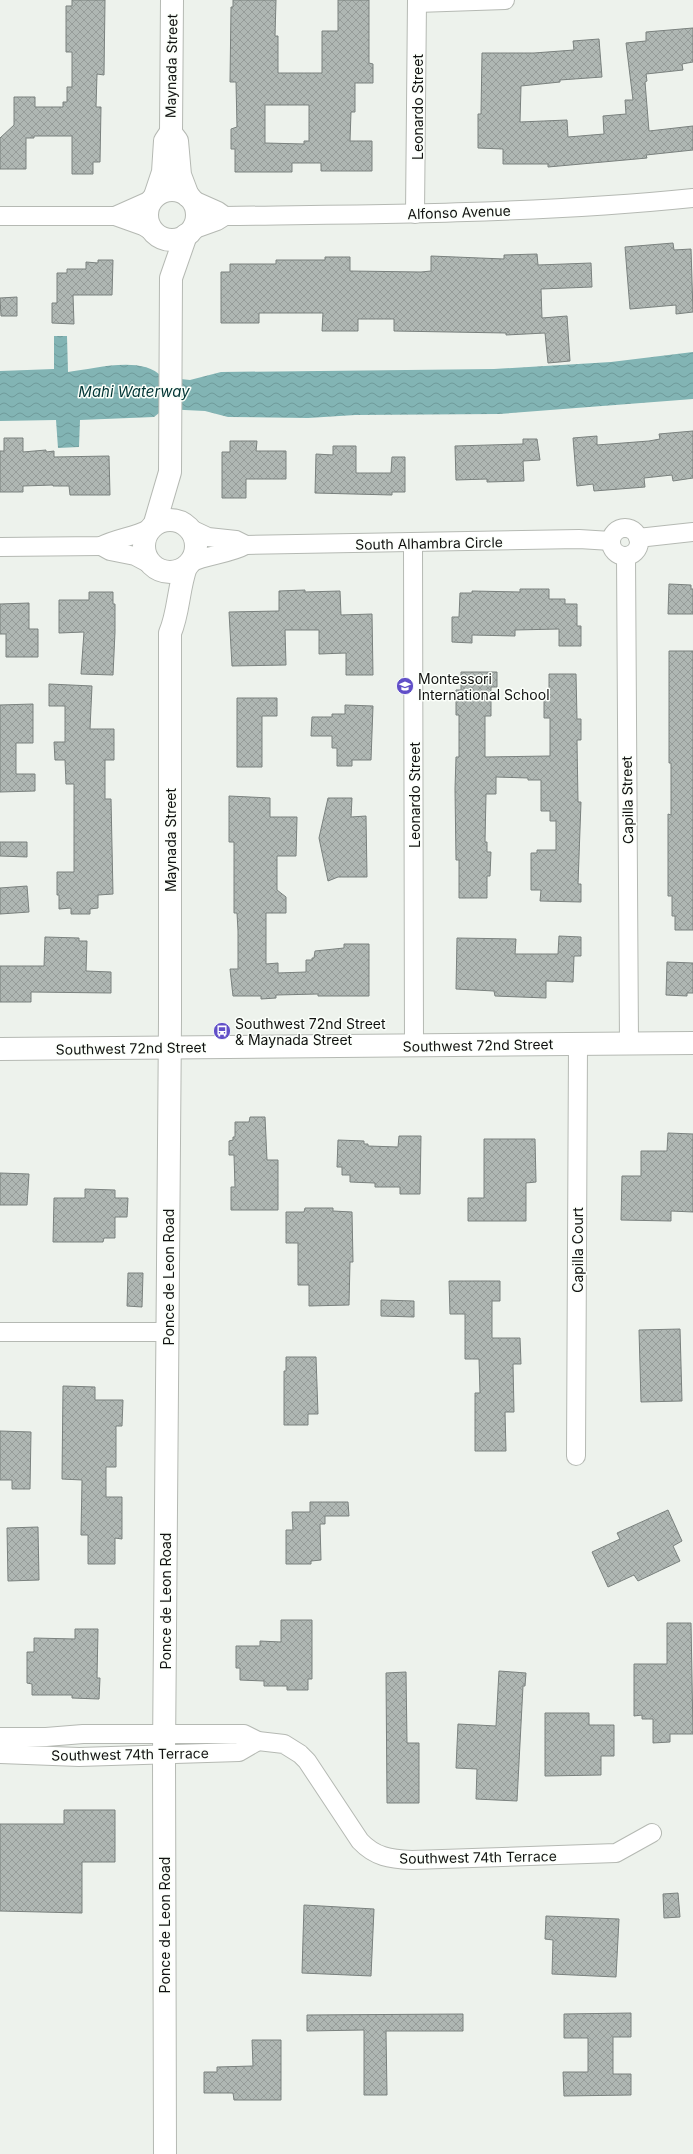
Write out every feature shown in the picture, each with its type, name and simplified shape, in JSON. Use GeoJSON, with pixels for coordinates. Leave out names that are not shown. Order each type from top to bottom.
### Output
{"type":"FeatureCollection","features":[{"type":"Feature","properties":{"kind":"street","name":"Maynada Street"},"geometry":{"type":"LineString","coordinates":[[153,198],[163,172],[165,141],[171,132],[172,0]]}},
{"type":"Feature","properties":{"kind":"street"},"geometry":{"type":"LineString","coordinates":[[417,1],[505,0]]}},
{"type":"Feature","properties":{"kind":"street","name":"Leonardo Street"},"geometry":{"type":"LineString","coordinates":[[415,214],[417,1]]}},
{"type":"Feature","properties":{"kind":"street","name":"Maynada Street"},"geometry":{"type":"LineString","coordinates":[[171,132],[177,141],[180,174],[190,197]]}},
{"type":"Feature","properties":{"kind":"street"},"geometry":{"type":"LineString","coordinates":[[115,216],[153,198],[165,190],[173,189],[190,197],[196,209],[197,218],[189,232],[171,278],[170,472],[152,526],[143,543],[146,557],[154,566]]}},
{"type":"Feature","properties":{"kind":"street","name":"Alfonso Avenue"},"geometry":{"type":"LineString","coordinates":[[190,197],[225,216]]}},
{"type":"Feature","properties":{"kind":"street"},"geometry":{"type":"LineString","coordinates":[[153,198],[146,216],[155,233],[166,268],[171,278]]}},
{"type":"Feature","properties":{"kind":"street","name":"Alfonso Avenue"},"geometry":{"type":"LineString","coordinates":[[189,232],[217,221],[225,216],[415,214],[588,207],[693,198]]}},
{"type":"Feature","properties":{"kind":"street"},"geometry":{"type":"LineString","coordinates":[[0,216],[115,216],[143,226],[168,240],[176,240],[189,232]]}},
{"type":"Feature","properties":{"kind":"street"},"geometry":{"type":"LineString","coordinates":[[101,546],[110,552],[135,556],[154,566],[172,572],[188,565],[195,555],[195,537],[188,526],[176,500],[175,483],[170,472]]}},
{"type":"Feature","properties":{"kind":"street"},"geometry":{"type":"LineString","coordinates":[[0,547],[101,546],[110,541],[136,536],[152,526],[170,519],[188,526]]}},
{"type":"Feature","properties":{"kind":"street","name":"South Alhambra Circle"},"geometry":{"type":"LineString","coordinates":[[188,526],[208,536],[236,540],[246,545],[413,544],[579,539],[612,541]]}},
{"type":"Feature","properties":{"kind":"street"},"geometry":{"type":"LineString","coordinates":[[621,528],[630,529],[638,538],[637,550],[626,556],[616,552],[612,541],[614,534],[621,528]]}},
{"type":"Feature","properties":{"kind":"street"},"geometry":{"type":"LineString","coordinates":[[638,538],[693,532]]}},
{"type":"Feature","properties":{"kind":"street","name":"Leonardo Street"},"geometry":{"type":"LineString","coordinates":[[413,544],[414,1046]]}},
{"type":"Feature","properties":{"kind":"street","name":"South Alhambra Circle"},"geometry":{"type":"LineString","coordinates":[[188,565],[211,554],[234,552],[246,545]]}},
{"type":"Feature","properties":{"kind":"street","name":"Capilla Street"},"geometry":{"type":"LineString","coordinates":[[626,556],[629,1044]]}},
{"type":"Feature","properties":{"kind":"street","name":"Maynada Street"},"geometry":{"type":"LineString","coordinates":[[169,1047],[170,633],[175,621],[178,593],[188,565]]}},
{"type":"Feature","properties":{"kind":"street","name":"Maynada Street"},"geometry":{"type":"LineString","coordinates":[[154,566],[162,584],[164,620],[170,633]]}},
{"type":"Feature","properties":{"kind":"street","name":"Southwest 72nd Street"},"geometry":{"type":"LineString","coordinates":[[0,1049],[693,1043]]}},
{"type":"Feature","properties":{"kind":"street","name":"Capilla Court"},"geometry":{"type":"LineString","coordinates":[[576,1456],[578,1044]]}},
{"type":"Feature","properties":{"kind":"street","name":"Ponce de Leon Road"},"geometry":{"type":"LineString","coordinates":[[165,2154],[164,1744],[169,1047]]}},
{"type":"Feature","properties":{"kind":"street"},"geometry":{"type":"LineString","coordinates":[[0,1332],[168,1332]]}},
{"type":"Feature","properties":{"kind":"street"},"geometry":{"type":"LineString","coordinates":[[105,1734],[106,1756]]}},
{"type":"Feature","properties":{"kind":"street","name":"Southwest 74th Terrace"},"geometry":{"type":"LineString","coordinates":[[6,1746],[65,1735],[105,1734],[164,1744]]}},
{"type":"Feature","properties":{"kind":"street","name":"Southwest 74th Terrace"},"geometry":{"type":"LineString","coordinates":[[6,1746],[66,1756],[106,1756],[164,1744],[244,1734],[258,1741],[284,1744],[300,1754],[307,1762],[360,1841],[367,1849],[386,1858],[412,1860],[616,1853],[652,1833]]}},
{"type":"Feature","properties":{"kind":"street"},"geometry":{"type":"LineString","coordinates":[[65,1735],[66,1756]]}},
{"type":"Feature","properties":{"kind":"water","name":"Mahi Waterway"},"geometry":{"type":"Polygon","coordinates":[[[54,336],[67,336],[68,372],[104,366],[131,365],[153,370],[162,377],[190,380],[221,372],[494,369],[611,362],[693,352],[693,399],[499,414],[355,415],[308,418],[228,417],[205,411],[164,409],[154,417],[80,420],[79,447],[58,448],[56,420],[0,421],[0,371],[54,369],[54,336]]]}},
{"type":"Feature","properties":{"kind":"building"},"geometry":{"type":"Polygon","coordinates":[[[72,0],[105,0],[104,75],[97,74],[96,107],[101,107],[100,162],[93,162],[93,174],[72,174],[72,136],[34,136],[34,138],[26,138],[26,169],[0,169],[0,138],[14,125],[14,97],[35,97],[35,107],[63,107],[63,102],[67,102],[67,87],[72,87],[72,52],[66,52],[66,6],[72,6],[72,0]]]}},
{"type":"Feature","properties":{"kind":"building"},"geometry":{"type":"Polygon","coordinates":[[[233,0],[276,0],[275,36],[278,36],[278,73],[322,73],[322,31],[338,31],[338,0],[369,0],[369,63],[373,64],[373,83],[355,83],[355,112],[351,112],[350,141],[372,141],[372,171],[321,171],[321,163],[292,163],[292,172],[235,172],[235,149],[231,149],[231,129],[237,127],[236,82],[230,82],[231,7],[233,7],[233,0]],[[265,105],[265,143],[304,144],[304,141],[309,141],[309,105],[265,105]]]}},
{"type":"Feature","properties":{"kind":"building"},"geometry":{"type":"Polygon","coordinates":[[[693,28],[693,62],[682,64],[683,70],[646,74],[647,81],[645,82],[649,131],[693,126],[693,150],[646,155],[647,158],[548,167],[548,164],[503,164],[503,149],[478,148],[478,114],[481,114],[482,53],[534,53],[574,50],[573,41],[599,39],[602,77],[560,80],[560,82],[521,86],[520,122],[567,120],[568,137],[604,134],[603,116],[626,114],[625,100],[633,100],[626,43],[646,41],[646,32],[693,28]]]}},
{"type":"Feature","properties":{"kind":"building"},"geometry":{"type":"Polygon","coordinates":[[[673,243],[674,250],[691,249],[693,312],[676,314],[676,305],[630,309],[625,247],[673,243]]]}},
{"type":"Feature","properties":{"kind":"building"},"geometry":{"type":"Polygon","coordinates":[[[537,254],[538,265],[591,263],[592,287],[541,289],[542,318],[567,316],[570,361],[548,363],[545,333],[506,335],[506,333],[394,331],[394,319],[358,319],[358,331],[322,331],[323,313],[259,313],[259,323],[221,323],[221,272],[230,272],[230,264],[276,264],[276,260],[325,260],[325,257],[350,257],[350,271],[421,272],[431,271],[431,256],[504,259],[504,255],[537,254]]]}},
{"type":"Feature","properties":{"kind":"building"},"geometry":{"type":"Polygon","coordinates":[[[98,260],[113,260],[112,295],[73,295],[74,324],[52,323],[52,303],[57,303],[57,273],[67,273],[67,269],[86,269],[86,262],[98,263],[98,260]]]}},
{"type":"Feature","properties":{"kind":"building"},"geometry":{"type":"Polygon","coordinates":[[[17,297],[17,316],[1,316],[0,298],[17,297]]]}},
{"type":"Feature","properties":{"kind":"building"},"geometry":{"type":"Polygon","coordinates":[[[693,431],[693,478],[673,481],[672,475],[644,478],[645,487],[594,491],[593,484],[577,486],[573,438],[597,436],[597,445],[649,441],[660,439],[659,434],[693,431]]]}},
{"type":"Feature","properties":{"kind":"building"},"geometry":{"type":"Polygon","coordinates":[[[4,438],[23,438],[23,452],[46,450],[46,452],[54,451],[54,457],[109,456],[110,495],[70,495],[69,486],[53,485],[23,486],[23,492],[0,492],[0,451],[4,451],[4,438]]]}},
{"type":"Feature","properties":{"kind":"building"},"geometry":{"type":"Polygon","coordinates":[[[523,439],[537,439],[540,460],[523,461],[524,481],[487,482],[487,479],[456,480],[455,446],[523,444],[523,439]]]}},
{"type":"Feature","properties":{"kind":"building"},"geometry":{"type":"Polygon","coordinates":[[[230,441],[257,441],[256,451],[286,451],[286,479],[246,479],[246,498],[222,498],[222,452],[230,452],[230,441]]]}},
{"type":"Feature","properties":{"kind":"building"},"geometry":{"type":"Polygon","coordinates":[[[333,446],[356,446],[356,473],[391,473],[392,457],[405,457],[405,492],[392,492],[392,495],[315,493],[316,454],[333,455],[333,446]]]}},
{"type":"Feature","properties":{"kind":"building"},"geometry":{"type":"Polygon","coordinates":[[[669,584],[691,585],[691,589],[693,589],[693,614],[668,614],[669,584]]]}},
{"type":"Feature","properties":{"kind":"building"},"geometry":{"type":"Polygon","coordinates":[[[520,589],[549,589],[549,599],[565,599],[565,604],[577,604],[577,626],[581,626],[581,646],[559,646],[559,629],[515,630],[515,636],[472,635],[472,643],[452,642],[452,617],[459,617],[460,593],[472,593],[472,591],[520,592],[520,589]]]}},
{"type":"Feature","properties":{"kind":"building"},"geometry":{"type":"Polygon","coordinates":[[[305,590],[305,592],[340,591],[341,615],[372,614],[373,675],[346,675],[346,653],[319,654],[319,630],[285,630],[286,665],[232,666],[229,612],[279,611],[279,591],[305,590]]]}},
{"type":"Feature","properties":{"kind":"building"},"geometry":{"type":"Polygon","coordinates":[[[89,592],[113,592],[113,604],[115,604],[115,632],[113,675],[81,674],[84,632],[59,633],[59,600],[89,600],[89,592]]]}},
{"type":"Feature","properties":{"kind":"building"},"geometry":{"type":"Polygon","coordinates":[[[29,603],[29,629],[38,629],[38,657],[6,657],[6,634],[0,634],[0,604],[29,603]]]}},
{"type":"Feature","properties":{"kind":"building"},"geometry":{"type":"Polygon","coordinates":[[[669,651],[693,651],[693,930],[675,930],[675,916],[672,916],[672,896],[668,896],[668,814],[671,815],[671,763],[669,763],[669,651]]]}},
{"type":"Feature","properties":{"kind":"building"},"geometry":{"type":"Polygon","coordinates":[[[461,672],[497,672],[497,687],[491,687],[491,716],[485,716],[485,757],[550,756],[550,718],[544,718],[544,699],[549,698],[549,674],[576,674],[577,719],[581,719],[581,740],[577,740],[578,802],[581,802],[578,884],[581,884],[581,902],[540,901],[541,890],[531,890],[531,853],[537,853],[537,850],[556,850],[556,821],[550,821],[550,811],[541,811],[541,780],[528,780],[528,778],[496,777],[496,794],[486,794],[485,842],[487,842],[487,852],[491,852],[490,876],[487,876],[487,898],[459,898],[459,860],[456,860],[455,789],[456,757],[459,757],[459,715],[456,715],[456,690],[461,690],[461,672]]]}},
{"type":"Feature","properties":{"kind":"building"},"geometry":{"type":"Polygon","coordinates":[[[49,684],[92,686],[90,729],[114,729],[114,760],[105,760],[105,799],[111,799],[113,894],[98,895],[98,908],[90,909],[90,914],[71,914],[71,908],[59,909],[59,895],[57,895],[57,872],[74,872],[74,784],[66,784],[65,760],[55,760],[54,742],[65,742],[65,706],[49,706],[49,684]]]}},
{"type":"Feature","properties":{"kind":"building"},"geometry":{"type":"Polygon","coordinates":[[[237,698],[277,698],[277,716],[262,716],[262,767],[237,767],[237,698]]]}},
{"type":"Feature","properties":{"kind":"building"},"geometry":{"type":"Polygon","coordinates":[[[33,704],[33,743],[16,743],[16,774],[35,774],[35,791],[0,792],[0,705],[33,704]]]}},
{"type":"Feature","properties":{"kind":"building"},"geometry":{"type":"Polygon","coordinates":[[[345,705],[373,706],[371,760],[352,760],[352,766],[337,766],[337,748],[332,748],[332,736],[311,736],[312,717],[332,717],[332,714],[345,714],[345,705]]]}},
{"type":"Feature","properties":{"kind":"building"},"geometry":{"type":"Polygon","coordinates":[[[229,796],[270,798],[270,817],[297,817],[296,856],[277,856],[277,890],[286,897],[286,913],[266,913],[266,964],[278,963],[278,973],[306,972],[306,960],[312,960],[312,958],[314,958],[315,951],[344,948],[344,944],[369,944],[369,996],[318,996],[318,994],[276,995],[276,998],[261,999],[261,996],[233,996],[230,969],[238,969],[238,931],[237,913],[234,913],[234,842],[229,842],[229,796]]]}},
{"type":"Feature","properties":{"kind":"building"},"geometry":{"type":"Polygon","coordinates":[[[328,798],[352,798],[351,817],[366,816],[367,877],[338,877],[328,881],[319,838],[328,798]]]}},
{"type":"Feature","properties":{"kind":"building"},"geometry":{"type":"Polygon","coordinates":[[[0,842],[27,842],[27,857],[0,856],[0,842]]]}},
{"type":"Feature","properties":{"kind":"building"},"geometry":{"type":"Polygon","coordinates":[[[27,886],[29,912],[0,914],[0,888],[27,886]]]}},
{"type":"Feature","properties":{"kind":"building"},"geometry":{"type":"Polygon","coordinates":[[[559,936],[581,937],[581,956],[574,956],[573,982],[546,981],[546,998],[495,996],[494,991],[456,989],[457,938],[516,939],[515,954],[558,954],[559,936]]]}},
{"type":"Feature","properties":{"kind":"building"},"geometry":{"type":"Polygon","coordinates":[[[45,937],[79,938],[79,941],[87,941],[86,971],[111,972],[111,993],[31,992],[31,1002],[0,1002],[0,966],[44,966],[45,937]]]}},
{"type":"Feature","properties":{"kind":"building"},"geometry":{"type":"Polygon","coordinates":[[[667,962],[693,963],[693,993],[687,993],[687,996],[666,995],[667,962]]]}},
{"type":"Feature","properties":{"kind":"building"},"geometry":{"type":"Polygon","coordinates":[[[250,1117],[265,1117],[267,1160],[278,1160],[278,1210],[231,1210],[231,1187],[235,1187],[234,1155],[229,1155],[229,1141],[233,1140],[233,1137],[235,1137],[235,1122],[249,1122],[250,1117]]]}},
{"type":"Feature","properties":{"kind":"building"},"geometry":{"type":"Polygon","coordinates":[[[668,1133],[693,1134],[693,1212],[671,1211],[671,1221],[621,1220],[622,1176],[641,1176],[641,1151],[667,1151],[668,1133]]]}},
{"type":"Feature","properties":{"kind":"building"},"geometry":{"type":"Polygon","coordinates":[[[399,1136],[421,1136],[420,1194],[400,1194],[400,1187],[375,1187],[375,1183],[350,1182],[350,1175],[342,1175],[342,1167],[337,1167],[338,1140],[364,1141],[364,1144],[368,1144],[368,1146],[398,1147],[399,1136]]]}},
{"type":"Feature","properties":{"kind":"building"},"geometry":{"type":"Polygon","coordinates":[[[484,1139],[535,1139],[536,1182],[526,1183],[526,1221],[468,1221],[468,1198],[484,1198],[484,1139]]]}},
{"type":"Feature","properties":{"kind":"building"},"geometry":{"type":"Polygon","coordinates":[[[0,1173],[29,1174],[27,1205],[0,1205],[0,1173]]]}},
{"type":"Feature","properties":{"kind":"building"},"geometry":{"type":"Polygon","coordinates":[[[85,1189],[115,1190],[115,1198],[128,1198],[127,1217],[115,1217],[115,1238],[104,1238],[103,1242],[53,1242],[54,1198],[85,1198],[85,1189]]]}},
{"type":"Feature","properties":{"kind":"building"},"geometry":{"type":"Polygon","coordinates":[[[305,1208],[333,1208],[333,1211],[352,1212],[353,1262],[350,1262],[349,1305],[309,1306],[309,1285],[298,1285],[298,1243],[286,1243],[286,1212],[304,1212],[305,1208]]]}},
{"type":"Feature","properties":{"kind":"building"},"geometry":{"type":"Polygon","coordinates":[[[128,1273],[143,1273],[142,1307],[127,1306],[128,1273]]]}},
{"type":"Feature","properties":{"kind":"building"},"geometry":{"type":"Polygon","coordinates":[[[449,1281],[500,1281],[500,1301],[492,1301],[492,1338],[520,1338],[521,1364],[513,1364],[514,1412],[505,1412],[506,1451],[475,1451],[475,1393],[480,1393],[479,1359],[465,1359],[465,1314],[450,1314],[449,1281]]]}},
{"type":"Feature","properties":{"kind":"building"},"geometry":{"type":"Polygon","coordinates":[[[381,1300],[414,1301],[414,1317],[381,1316],[381,1300]]]}},
{"type":"Feature","properties":{"kind":"building"},"geometry":{"type":"Polygon","coordinates":[[[680,1329],[682,1401],[641,1402],[639,1330],[680,1329]]]}},
{"type":"Feature","properties":{"kind":"building"},"geometry":{"type":"Polygon","coordinates":[[[286,1357],[316,1357],[318,1414],[308,1414],[308,1425],[284,1425],[284,1371],[286,1371],[286,1357]]]}},
{"type":"Feature","properties":{"kind":"building"},"geometry":{"type":"Polygon","coordinates":[[[63,1386],[95,1387],[95,1400],[123,1400],[122,1426],[116,1426],[116,1467],[106,1467],[106,1497],[122,1497],[122,1539],[115,1538],[115,1564],[88,1564],[88,1535],[81,1535],[82,1480],[62,1479],[63,1386]]]}},
{"type":"Feature","properties":{"kind":"building"},"geometry":{"type":"Polygon","coordinates":[[[0,1431],[31,1432],[30,1489],[12,1489],[12,1480],[0,1480],[0,1431]]]}},
{"type":"Feature","properties":{"kind":"building"},"geometry":{"type":"Polygon","coordinates":[[[310,1502],[348,1502],[349,1516],[325,1516],[325,1524],[320,1524],[321,1560],[311,1561],[311,1564],[286,1564],[286,1530],[293,1530],[292,1512],[310,1512],[310,1502]]]}},
{"type":"Feature","properties":{"kind":"building"},"geometry":{"type":"Polygon","coordinates":[[[668,1510],[682,1541],[673,1546],[680,1561],[638,1581],[634,1575],[608,1587],[592,1552],[620,1539],[617,1533],[668,1510]]]}},
{"type":"Feature","properties":{"kind":"building"},"geometry":{"type":"Polygon","coordinates":[[[38,1527],[39,1580],[8,1581],[7,1528],[38,1527]]]}},
{"type":"Feature","properties":{"kind":"building"},"geometry":{"type":"Polygon","coordinates":[[[281,1620],[312,1620],[312,1679],[308,1679],[308,1690],[287,1690],[287,1686],[264,1686],[264,1681],[240,1680],[240,1668],[236,1668],[236,1646],[260,1646],[260,1641],[281,1642],[281,1620]]]}},
{"type":"Feature","properties":{"kind":"building"},"geometry":{"type":"Polygon","coordinates":[[[667,1623],[691,1623],[693,1734],[670,1734],[670,1742],[653,1743],[653,1719],[642,1719],[642,1715],[634,1716],[634,1664],[667,1664],[667,1623]]]}},
{"type":"Feature","properties":{"kind":"building"},"geometry":{"type":"Polygon","coordinates":[[[75,1629],[98,1629],[97,1678],[100,1678],[99,1699],[72,1698],[72,1695],[32,1695],[32,1684],[27,1683],[27,1652],[34,1652],[34,1638],[75,1639],[75,1629]]]}},
{"type":"Feature","properties":{"kind":"building"},"geometry":{"type":"Polygon","coordinates":[[[499,1671],[526,1673],[525,1686],[523,1686],[517,1801],[476,1799],[477,1769],[456,1768],[458,1724],[496,1726],[499,1671]]]}},
{"type":"Feature","properties":{"kind":"building"},"geometry":{"type":"Polygon","coordinates":[[[406,1672],[407,1743],[419,1743],[419,1803],[387,1803],[386,1673],[406,1672]]]}},
{"type":"Feature","properties":{"kind":"building"},"geometry":{"type":"Polygon","coordinates":[[[545,1713],[589,1713],[589,1725],[614,1725],[614,1756],[601,1756],[601,1775],[545,1776],[545,1713]]]}},
{"type":"Feature","properties":{"kind":"building"},"geometry":{"type":"Polygon","coordinates":[[[64,1810],[115,1810],[115,1862],[82,1862],[82,1913],[0,1911],[0,1824],[64,1824],[64,1810]]]}},
{"type":"Feature","properties":{"kind":"building"},"geometry":{"type":"Polygon","coordinates":[[[678,1893],[680,1917],[664,1918],[663,1894],[678,1893]]]}},
{"type":"Feature","properties":{"kind":"building"},"geometry":{"type":"Polygon","coordinates":[[[304,1905],[374,1909],[371,1976],[302,1973],[304,1905]]]}},
{"type":"Feature","properties":{"kind":"building"},"geometry":{"type":"Polygon","coordinates":[[[546,1916],[619,1919],[616,1977],[552,1974],[553,1940],[545,1939],[546,1916]]]}},
{"type":"Feature","properties":{"kind":"building"},"geometry":{"type":"Polygon","coordinates":[[[631,2013],[631,2037],[613,2037],[613,2074],[631,2074],[631,2095],[564,2096],[563,2072],[588,2072],[588,2038],[564,2038],[564,2014],[631,2013]]]}},
{"type":"Feature","properties":{"kind":"building"},"geometry":{"type":"Polygon","coordinates":[[[463,2014],[463,2031],[386,2031],[387,2095],[364,2095],[364,2030],[307,2031],[307,2015],[463,2014]]]}},
{"type":"Feature","properties":{"kind":"building"},"geometry":{"type":"Polygon","coordinates":[[[252,2040],[281,2040],[281,2100],[234,2100],[233,2093],[204,2093],[204,2072],[217,2072],[217,2067],[253,2066],[252,2040]]]}},
{"type":"Feature","properties":{"kind":"place","name":"Montessori International School"},"geometry":{"type":"Point","coordinates":[405,686]}},
{"type":"Feature","properties":{"kind":"place","name":"Southwest 72nd Street & Maynada Street"},"geometry":{"type":"Point","coordinates":[222,1031]}}]}
